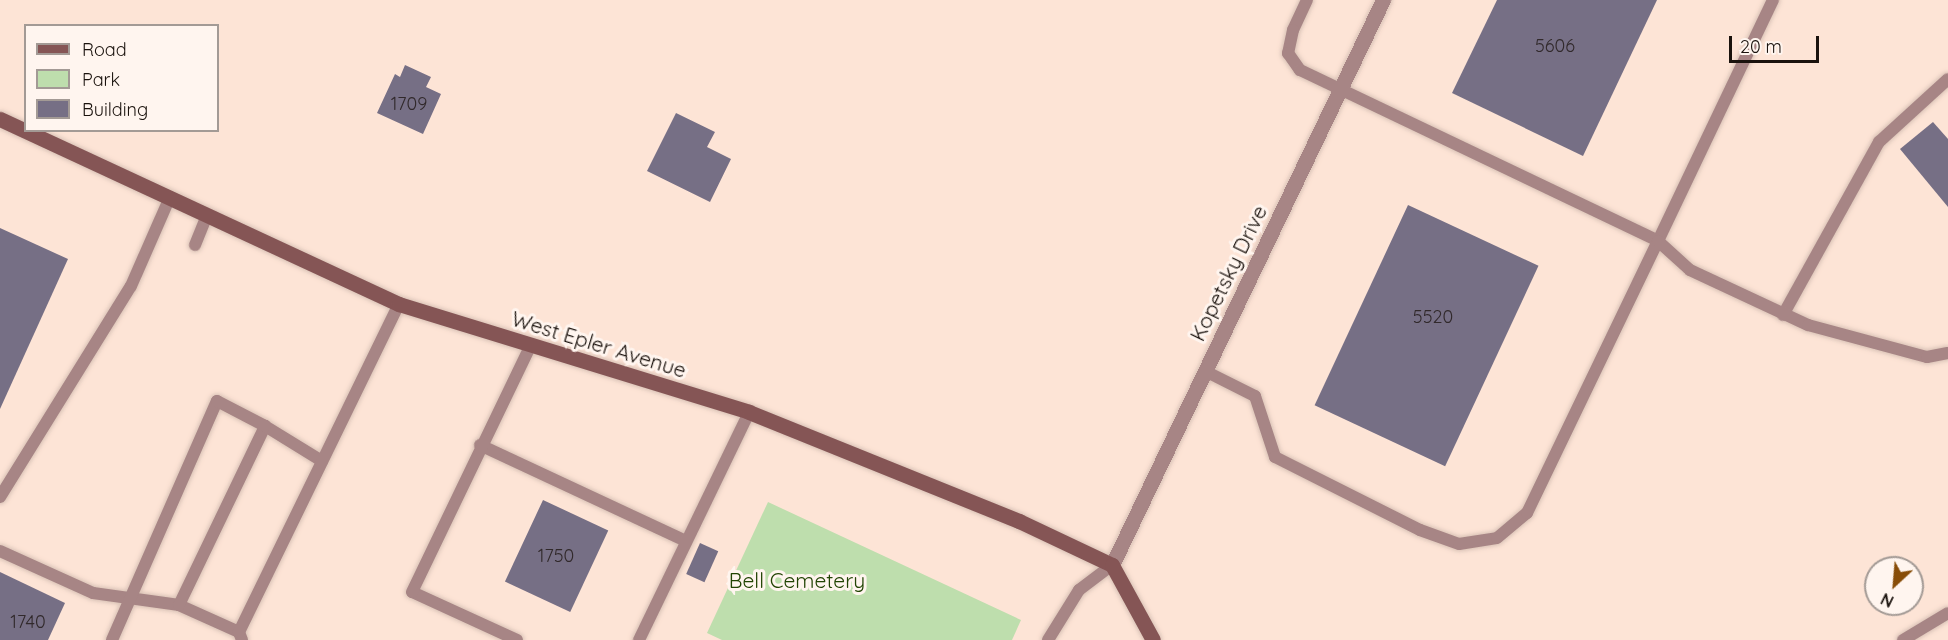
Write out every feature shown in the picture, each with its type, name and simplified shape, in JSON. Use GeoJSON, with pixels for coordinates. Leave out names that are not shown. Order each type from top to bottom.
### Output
{"type":"FeatureCollection","features":[{"type":"Feature","properties":{"kind":"street","name":"Kopetsky Drive"},"geometry":{"type":"LineString","coordinates":[[1112,565],[1383,0]]}},
{"type":"Feature","properties":{"kind":"street","name":"West Epler Avenue"},"geometry":{"type":"LineString","coordinates":[[0,119],[24,130]]}},
{"type":"Feature","properties":{"kind":"street","name":"West Epler Avenue"},"geometry":{"type":"LineString","coordinates":[[28,132],[399,304],[749,412],[1019,521],[1112,565]]}},
{"type":"Feature","properties":{"kind":"street"},"geometry":{"type":"LineString","coordinates":[[1112,565],[1153,640]]}},
{"type":"Feature","properties":{"kind":"lane"},"geometry":{"type":"LineString","coordinates":[[1307,0],[1293,30],[1288,53],[1300,70],[1339,92],[1658,241],[1690,270],[1783,315],[1903,352],[1927,357],[1948,353]]}},
{"type":"Feature","properties":{"kind":"lane"},"geometry":{"type":"LineString","coordinates":[[1205,371],[1255,396],[1275,457],[1420,530],[1459,544],[1497,538],[1527,513],[1773,0]]}},
{"type":"Feature","properties":{"kind":"lane"},"geometry":{"type":"LineString","coordinates":[[1783,315],[1879,142],[1948,79]]}},
{"type":"Feature","properties":{"kind":"lane"},"geometry":{"type":"LineString","coordinates":[[0,497],[131,286],[170,198]]}},
{"type":"Feature","properties":{"kind":"lane"},"geometry":{"type":"LineString","coordinates":[[195,245],[207,215]]}},
{"type":"Feature","properties":{"kind":"lane"},"geometry":{"type":"LineString","coordinates":[[0,551],[93,593],[128,600],[178,605],[241,636],[322,461],[399,304]]}},
{"type":"Feature","properties":{"kind":"lane"},"geometry":{"type":"LineString","coordinates":[[517,640],[412,592],[480,445],[531,345]]}},
{"type":"Feature","properties":{"kind":"lane"},"geometry":{"type":"LineString","coordinates":[[112,640],[217,401],[265,426],[322,461]]}},
{"type":"Feature","properties":{"kind":"lane"},"geometry":{"type":"LineString","coordinates":[[639,640],[749,412]]}},
{"type":"Feature","properties":{"kind":"lane"},"geometry":{"type":"LineString","coordinates":[[178,605],[265,426]]}},
{"type":"Feature","properties":{"kind":"lane"},"geometry":{"type":"LineString","coordinates":[[480,445],[686,540]]}},
{"type":"Feature","properties":{"kind":"lane"},"geometry":{"type":"LineString","coordinates":[[1048,640],[1079,590],[1112,565]]}},
{"type":"Feature","properties":{"kind":"lane"},"geometry":{"type":"LineString","coordinates":[[1903,640],[1948,613]]}},
{"type":"Feature","properties":{"kind":"green space","name":"Bell Cemetery"},"geometry":{"type":"Polygon","coordinates":[[[768,502],[1021,620],[1012,640],[722,640],[707,633],[768,502]]]}},
{"type":"Feature","properties":{"kind":"building"},"geometry":{"type":"Polygon","coordinates":[[[1497,0],[1657,0],[1583,156],[1452,93],[1497,0]]]}},
{"type":"Feature","properties":{"kind":"building"},"geometry":{"type":"Polygon","coordinates":[[[405,65],[431,77],[426,87],[441,94],[423,134],[377,113],[395,74],[400,77],[405,65]]]}},
{"type":"Feature","properties":{"kind":"building"},"geometry":{"type":"Polygon","coordinates":[[[676,113],[715,132],[707,147],[731,159],[710,202],[647,171],[676,113]]]}},
{"type":"Feature","properties":{"kind":"building"},"geometry":{"type":"Polygon","coordinates":[[[1933,122],[1948,139],[1948,207],[1900,149],[1933,122]]]}},
{"type":"Feature","properties":{"kind":"building"},"geometry":{"type":"Polygon","coordinates":[[[1408,205],[1539,266],[1445,466],[1315,405],[1408,205]]]}},
{"type":"Feature","properties":{"kind":"building"},"geometry":{"type":"Polygon","coordinates":[[[0,228],[68,259],[0,409],[0,228]]]}},
{"type":"Feature","properties":{"kind":"building"},"geometry":{"type":"Polygon","coordinates":[[[543,500],[608,530],[570,612],[505,582],[543,500]]]}},
{"type":"Feature","properties":{"kind":"building"},"geometry":{"type":"Polygon","coordinates":[[[700,543],[718,551],[704,582],[686,574],[700,543]]]}},
{"type":"Feature","properties":{"kind":"building"},"geometry":{"type":"Polygon","coordinates":[[[0,572],[65,603],[48,640],[0,640],[0,572]]]}}]}
